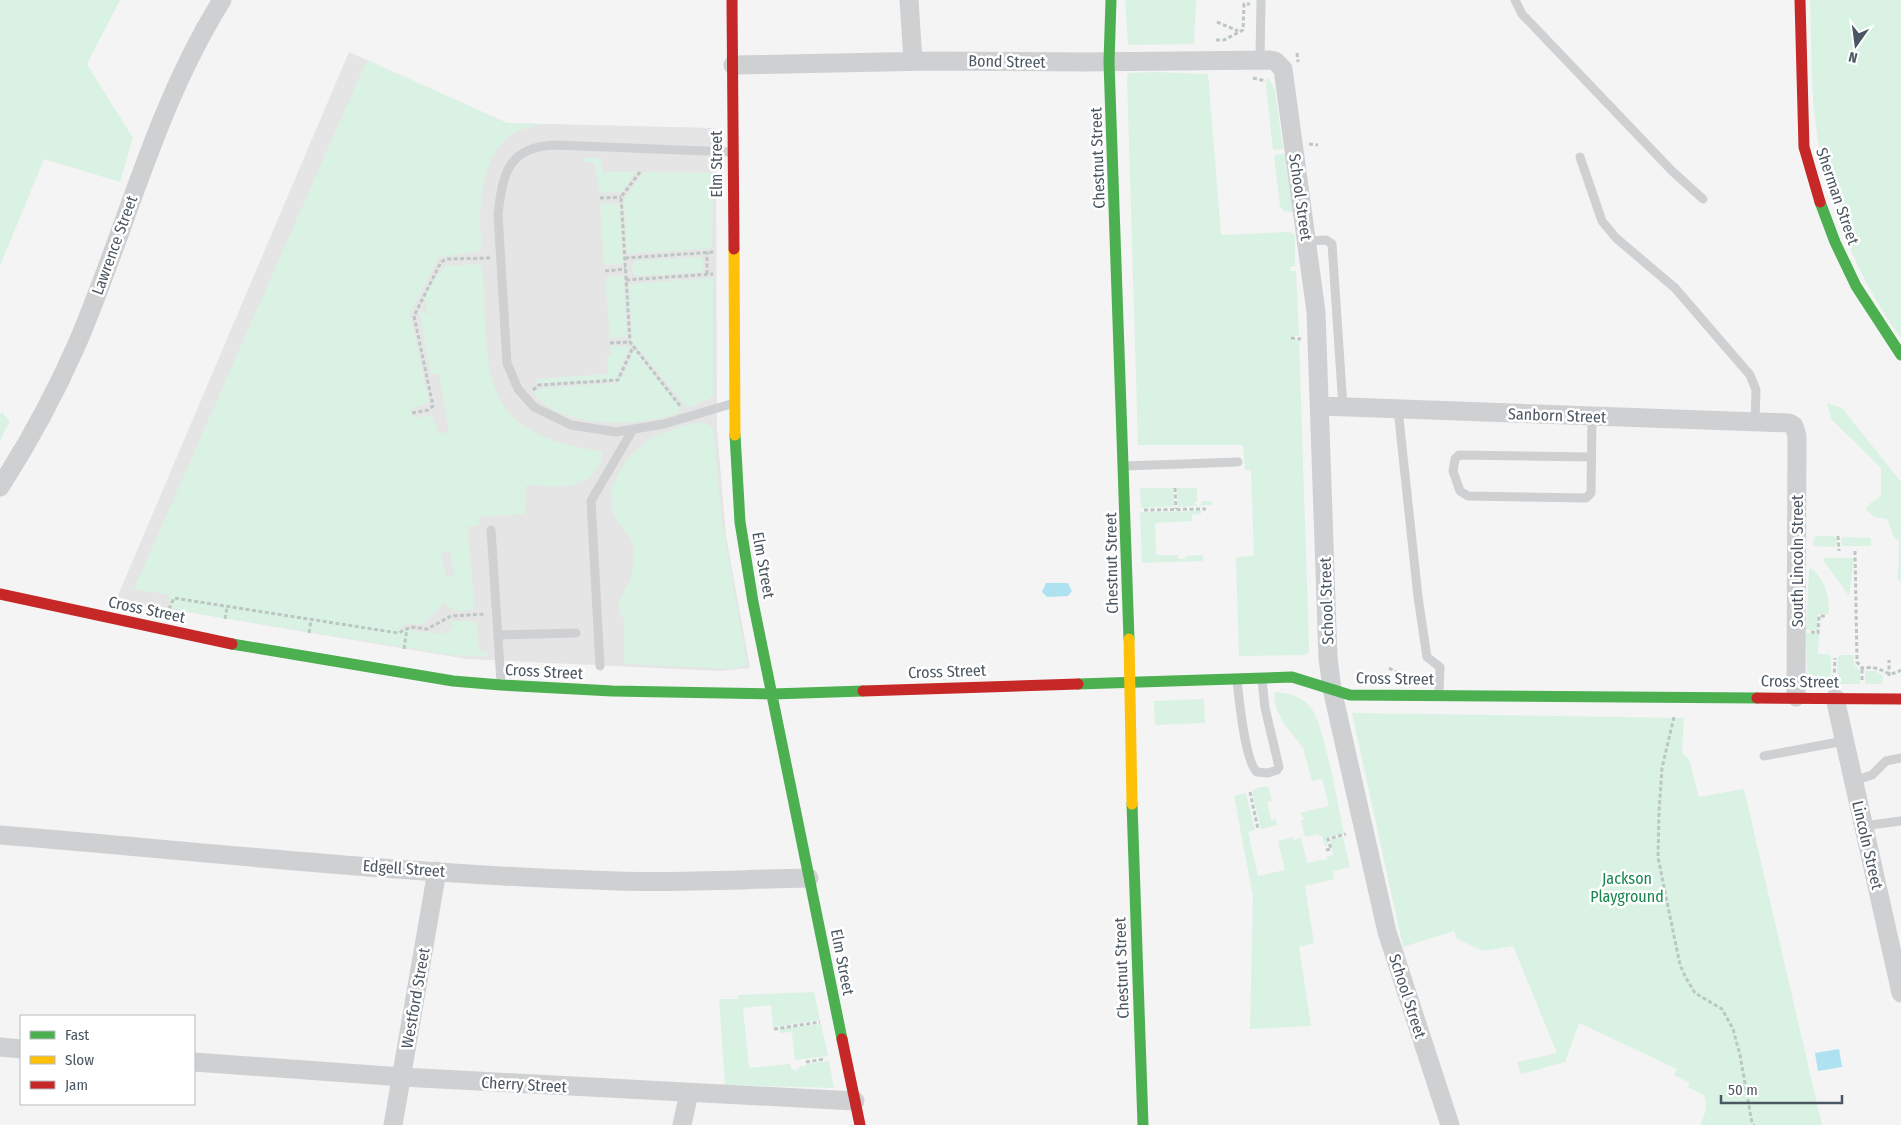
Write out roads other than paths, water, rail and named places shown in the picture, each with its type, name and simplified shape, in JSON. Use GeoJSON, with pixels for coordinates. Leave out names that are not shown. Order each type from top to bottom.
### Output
{"type":"FeatureCollection","features":[{"type":"Feature","properties":{"kind":"street","name":"Lawrence Street"},"geometry":{"type":"LineString","coordinates":[[0,488],[36,426],[70,359],[156,130],[198,42],[222,0]]}},
{"type":"Feature","properties":{"kind":"street","name":"Elm Street"},"geometry":{"type":"LineString","coordinates":[[732,0],[733,404],[734,460],[740,522],[860,1125]]}},
{"type":"Feature","properties":{"kind":"street"},"geometry":{"type":"LineString","coordinates":[[909,0],[913,61]]}},
{"type":"Feature","properties":{"kind":"street","name":"Chestnut Street"},"geometry":{"type":"LineString","coordinates":[[1111,0],[1110,62],[1143,1125]]}},
{"type":"Feature","properties":{"kind":"street","name":"Sherman Street"},"geometry":{"type":"LineString","coordinates":[[1800,0],[1804,147],[1813,184],[1835,242],[1856,286],[1901,355]]}},
{"type":"Feature","properties":{"kind":"street","name":"Bond Street"},"geometry":{"type":"LineString","coordinates":[[733,64],[913,61],[1110,62],[1260,60],[1275,61],[1279,64]]}},
{"type":"Feature","properties":{"kind":"street","name":"School Street"},"geometry":{"type":"LineString","coordinates":[[1279,64],[1285,74],[1316,312],[1328,658],[1332,689],[1387,932],[1450,1125]]}},
{"type":"Feature","properties":{"kind":"street","name":"Sanborn Street"},"geometry":{"type":"LineString","coordinates":[[1320,406],[1784,421],[1794,426]]}},
{"type":"Feature","properties":{"kind":"street","name":"South Lincoln Street"},"geometry":{"type":"LineString","coordinates":[[1794,426],[1798,436],[1796,697]]}},
{"type":"Feature","properties":{"kind":"street","name":"Cross Street"},"geometry":{"type":"LineString","coordinates":[[0,594],[137,626],[453,681],[612,691],[773,694],[1129,680],[1292,677],[1314,682],[1350,695],[1796,697],[1834,692],[1901,698]]}},
{"type":"Feature","properties":{"kind":"street","name":"Lincoln Street"},"geometry":{"type":"LineString","coordinates":[[1834,692],[1901,993]]}},
{"type":"Feature","properties":{"kind":"street","name":"Edgell Street"},"geometry":{"type":"LineString","coordinates":[[0,835],[436,871],[619,881],[810,878]]}},
{"type":"Feature","properties":{"kind":"street","name":"Westford Street"},"geometry":{"type":"LineString","coordinates":[[393,1125],[436,871]]}},
{"type":"Feature","properties":{"kind":"street"},"geometry":{"type":"LineString","coordinates":[[0,1047],[20,1049]]}},
{"type":"Feature","properties":{"kind":"street","name":"Cherry Street"},"geometry":{"type":"LineString","coordinates":[[195,1062],[402,1077],[854,1101]]}},
{"type":"Feature","properties":{"kind":"street"},"geometry":{"type":"LineString","coordinates":[[682,1125],[689,1093]]}},
{"type":"Feature","properties":{"kind":"lane"},"geometry":{"type":"LineString","coordinates":[[1515,0],[1522,14],[1672,171],[1703,199]]}},
{"type":"Feature","properties":{"kind":"lane"},"geometry":{"type":"LineString","coordinates":[[1260,60],[1261,2]]}},
{"type":"Feature","properties":{"kind":"lane"},"geometry":{"type":"LineString","coordinates":[[732,152],[554,145],[528,149],[513,161],[502,190],[498,214],[507,363],[518,389],[524,397],[548,416],[571,425],[602,431],[632,431],[733,404]]}},
{"type":"Feature","properties":{"kind":"lane"},"geometry":{"type":"LineString","coordinates":[[1580,157],[1602,221],[1611,233],[1675,288],[1750,375],[1756,390],[1755,421]]}},
{"type":"Feature","properties":{"kind":"lane"},"geometry":{"type":"LineString","coordinates":[[1307,240],[1326,240],[1332,244],[1343,407]]}},
{"type":"Feature","properties":{"kind":"lane"},"geometry":{"type":"LineString","coordinates":[[1398,409],[1421,625],[1427,657],[1440,667],[1440,695]]}},
{"type":"Feature","properties":{"kind":"lane"},"geometry":{"type":"LineString","coordinates":[[1591,457],[1459,455],[1455,459],[1453,471],[1460,491],[1468,496],[1586,498],[1591,493],[1592,416]]}},
{"type":"Feature","properties":{"kind":"lane"},"geometry":{"type":"LineString","coordinates":[[600,666],[591,501],[632,431]]}},
{"type":"Feature","properties":{"kind":"lane"},"geometry":{"type":"LineString","coordinates":[[1124,466],[1238,462]]}},
{"type":"Feature","properties":{"kind":"lane"},"geometry":{"type":"LineString","coordinates":[[491,530],[501,684]]}},
{"type":"Feature","properties":{"kind":"lane"},"geometry":{"type":"LineString","coordinates":[[498,635],[576,633]]}},
{"type":"Feature","properties":{"kind":"lane"},"geometry":{"type":"LineString","coordinates":[[1237,678],[1242,718],[1252,764],[1255,770],[1262,773],[1277,770],[1279,767],[1265,708],[1262,678]]}},
{"type":"Feature","properties":{"kind":"lane"},"geometry":{"type":"LineString","coordinates":[[1764,756],[1844,741]]}},
{"type":"Feature","properties":{"kind":"lane"},"geometry":{"type":"LineString","coordinates":[[1853,781],[1872,775],[1886,761],[1901,758]]}},
{"type":"Feature","properties":{"kind":"lane"},"geometry":{"type":"LineString","coordinates":[[1864,826],[1901,821]]}},
{"type":"Feature","properties":{"kind":"water"},"geometry":{"type":"Polygon","coordinates":[[[1046,583],[1068,583],[1072,591],[1068,596],[1047,597],[1042,592],[1046,583]]]}},
{"type":"Feature","properties":{"kind":"water"},"geometry":{"type":"Polygon","coordinates":[[[1839,1049],[1842,1067],[1818,1071],[1815,1053],[1839,1049]]]}},
{"type":"Feature","properties":{"kind":"park label","name":"Jackson Playground"},"geometry":{"type":"Point","coordinates":[1627,887]}}]}
